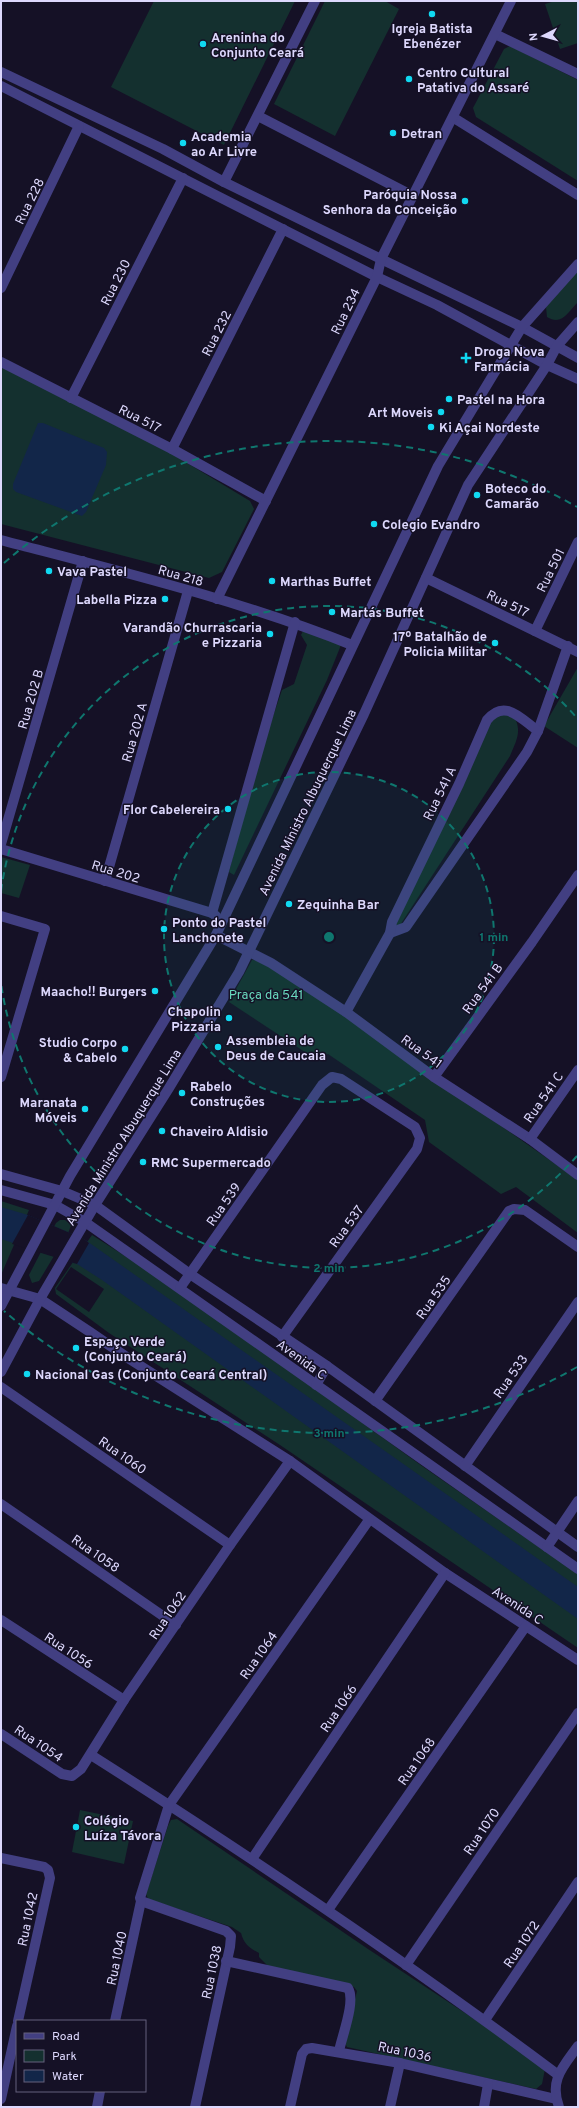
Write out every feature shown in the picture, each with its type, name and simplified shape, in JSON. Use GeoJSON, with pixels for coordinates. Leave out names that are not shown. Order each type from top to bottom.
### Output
{"type":"FeatureCollection","features":[{"type":"Feature","properties":{"kind":"street"},"geometry":{"type":"LineString","coordinates":[[224,182],[315,1]]}},
{"type":"Feature","properties":{"kind":"street","name":"Rua 234"},"geometry":{"type":"LineString","coordinates":[[217,599],[376,277],[381,259],[454,118],[511,1]]}},
{"type":"Feature","properties":{"kind":"street"},"geometry":{"type":"LineString","coordinates":[[495,34],[578,74]]}},
{"type":"Feature","properties":{"kind":"street"},"geometry":{"type":"LineString","coordinates":[[1,72],[163,149],[224,182],[522,327],[578,358]]}},
{"type":"Feature","properties":{"kind":"street"},"geometry":{"type":"LineString","coordinates":[[1,86],[376,277],[437,305],[547,365],[578,379]]}},
{"type":"Feature","properties":{"kind":"street"},"geometry":{"type":"LineString","coordinates":[[258,116],[414,196]]}},
{"type":"Feature","properties":{"kind":"street"},"geometry":{"type":"LineString","coordinates":[[454,118],[578,195]]}},
{"type":"Feature","properties":{"kind":"street","name":"Rua 228"},"geometry":{"type":"LineString","coordinates":[[1,288],[79,126]]}},
{"type":"Feature","properties":{"kind":"street","name":"Rua 230"},"geometry":{"type":"LineString","coordinates":[[71,398],[183,178]]}},
{"type":"Feature","properties":{"kind":"street"},"geometry":{"type":"LineString","coordinates":[[241,207],[248,193]]}},
{"type":"Feature","properties":{"kind":"street","name":"Rua 232"},"geometry":{"type":"LineString","coordinates":[[172,449],[283,229]]}},
{"type":"Feature","properties":{"kind":"street","name":"Avenida Ministro Albuquerque Lima"},"geometry":{"type":"LineString","coordinates":[[1,1306],[5,1289],[32,1250],[62,1191],[216,934],[438,466],[512,346],[522,327],[578,264]]}},
{"type":"Feature","properties":{"kind":"street"},"geometry":{"type":"LineString","coordinates":[[437,305],[444,290]]}},
{"type":"Feature","properties":{"kind":"street","name":"Avenida Ministro Albuquerque Lima"},"geometry":{"type":"LineString","coordinates":[[1,1372],[40,1299],[95,1205],[169,1088],[249,952],[426,578],[468,485],[547,365],[557,346],[578,322]]}},
{"type":"Feature","properties":{"kind":"street","name":"Rua 517"},"geometry":{"type":"LineString","coordinates":[[1,362],[172,449],[266,501]]}},
{"type":"Feature","properties":{"kind":"street","name":"Rua 218"},"geometry":{"type":"LineString","coordinates":[[1,540],[83,561],[295,622],[352,645]]}},
{"type":"Feature","properties":{"kind":"street","name":"Rua 501"},"geometry":{"type":"LineString","coordinates":[[535,631],[578,542]]}},
{"type":"Feature","properties":{"kind":"street","name":"Rua 202 B"},"geometry":{"type":"LineString","coordinates":[[1,844],[83,561]]}},
{"type":"Feature","properties":{"kind":"street","name":"Rua 517"},"geometry":{"type":"LineString","coordinates":[[426,578],[578,652]]}},
{"type":"Feature","properties":{"kind":"street","name":"Rua 202 A"},"geometry":{"type":"LineString","coordinates":[[105,881],[188,591]]}},
{"type":"Feature","properties":{"kind":"street"},"geometry":{"type":"LineString","coordinates":[[212,913],[295,622]]}},
{"type":"Feature","properties":{"kind":"street"},"geometry":{"type":"LineString","coordinates":[[390,933],[406,928],[527,752],[538,731],[568,646]]}},
{"type":"Feature","properties":{"kind":"street","name":"Rua 541 A"},"geometry":{"type":"LineString","coordinates":[[346,1012],[390,933],[392,922],[487,720],[498,710],[509,710],[538,731]]}},
{"type":"Feature","properties":{"kind":"street","name":"Rua 202"},"geometry":{"type":"LineString","coordinates":[[1,849],[212,913],[223,920]]}},
{"type":"Feature","properties":{"kind":"street","name":"Rua 541 B"},"geometry":{"type":"LineString","coordinates":[[434,1076],[532,942],[578,875]]}},
{"type":"Feature","properties":{"kind":"street"},"geometry":{"type":"LineString","coordinates":[[1,916],[45,929],[1,1077]]}},
{"type":"Feature","properties":{"kind":"street","name":"Rua 541"},"geometry":{"type":"LineString","coordinates":[[216,934],[271,963],[346,1012],[434,1076],[530,1140],[578,1175]]}},
{"type":"Feature","properties":{"kind":"street","name":"Rua 541 C"},"geometry":{"type":"LineString","coordinates":[[530,1140],[578,1070]]}},
{"type":"Feature","properties":{"kind":"street","name":"Rua 539"},"geometry":{"type":"LineString","coordinates":[[180,1288],[322,1085],[332,1077],[341,1079],[415,1127]]}},
{"type":"Feature","properties":{"kind":"street","name":"Rua 537"},"geometry":{"type":"LineString","coordinates":[[282,1336],[417,1149],[420,1138],[415,1127]]}},
{"type":"Feature","properties":{"kind":"street","name":"Avenida C"},"geometry":{"type":"LineString","coordinates":[[1,1174],[62,1191],[95,1205],[190,1274],[327,1366],[578,1547]]}},
{"type":"Feature","properties":{"kind":"street","name":"Avenida C"},"geometry":{"type":"LineString","coordinates":[[1,1190],[55,1205],[85,1222],[578,1569]]}},
{"type":"Feature","properties":{"kind":"street","name":"Rua 535"},"geometry":{"type":"LineString","coordinates":[[375,1401],[509,1211],[514,1209],[525,1210],[578,1247]]}},
{"type":"Feature","properties":{"kind":"street","name":"Avenida C"},"geometry":{"type":"LineString","coordinates":[[5,1289],[40,1299],[128,1358],[290,1461],[369,1520],[445,1573],[578,1660]]}},
{"type":"Feature","properties":{"kind":"street","name":"Rua 533"},"geometry":{"type":"LineString","coordinates":[[465,1466],[578,1302]]}},
{"type":"Feature","properties":{"kind":"street"},"geometry":{"type":"LineString","coordinates":[[316,1385],[327,1366]]}},
{"type":"Feature","properties":{"kind":"street","name":"Rua 1060"},"geometry":{"type":"LineString","coordinates":[[1,1387],[230,1545]]}},
{"type":"Feature","properties":{"kind":"street","name":"Rua 1062"},"geometry":{"type":"LineString","coordinates":[[62,1774],[72,1776],[82,1769],[124,1700],[230,1545],[290,1461]]}},
{"type":"Feature","properties":{"kind":"street"},"geometry":{"type":"LineString","coordinates":[[547,1547],[578,1501]]}},
{"type":"Feature","properties":{"kind":"street","name":"Rua 1058"},"geometry":{"type":"LineString","coordinates":[[1,1504],[176,1625]]}},
{"type":"Feature","properties":{"kind":"street","name":"Rua 1064"},"geometry":{"type":"LineString","coordinates":[[142,1901],[140,1898],[169,1805],[369,1520]]}},
{"type":"Feature","properties":{"kind":"street","name":"Rua 1066"},"geometry":{"type":"LineString","coordinates":[[252,1859],[445,1573]]}},
{"type":"Feature","properties":{"kind":"street","name":"Rua 1056"},"geometry":{"type":"LineString","coordinates":[[1,1620],[124,1700]]}},
{"type":"Feature","properties":{"kind":"street","name":"Rua 1068"},"geometry":{"type":"LineString","coordinates":[[328,1910],[526,1626]]}},
{"type":"Feature","properties":{"kind":"street","name":"Rua 1070"},"geometry":{"type":"LineString","coordinates":[[406,1965],[578,1713]]}},
{"type":"Feature","properties":{"kind":"street","name":"Rua 1054"},"geometry":{"type":"LineString","coordinates":[[1,1734],[62,1774]]}},
{"type":"Feature","properties":{"kind":"street"},"geometry":{"type":"LineString","coordinates":[[91,1755],[328,1910],[485,2020],[557,2074]]}},
{"type":"Feature","properties":{"kind":"street","name":"Rua 1042"},"geometry":{"type":"LineString","coordinates":[[1,1858],[44,1867],[48,1870],[50,1878],[18,2020]]}},
{"type":"Feature","properties":{"kind":"street","name":"Rua 1072"},"geometry":{"type":"LineString","coordinates":[[485,2020],[578,1882]]}},
{"type":"Feature","properties":{"kind":"street","name":"Rua 1038"},"geometry":{"type":"LineString","coordinates":[[142,1901],[226,1931],[231,1936],[195,2107]]}},
{"type":"Feature","properties":{"kind":"street","name":"Rua 1040"},"geometry":{"type":"LineString","coordinates":[[115,2020],[142,1901]]}},
{"type":"Feature","properties":{"kind":"street"},"geometry":{"type":"LineString","coordinates":[[226,1961],[348,1988],[351,1993],[351,2002],[338,2051]]}},
{"type":"Feature","properties":{"kind":"street"},"geometry":{"type":"LineString","coordinates":[[1,2099],[16,2031]]}},
{"type":"Feature","properties":{"kind":"street"},"geometry":{"type":"LineString","coordinates":[[557,2103],[557,2074],[578,2046]]}},
{"type":"Feature","properties":{"kind":"street","name":"Rua 1036"},"geometry":{"type":"LineString","coordinates":[[290,2107],[302,2054],[306,2049],[312,2048],[338,2051],[400,2063],[488,2084],[557,2103]]}},
{"type":"Feature","properties":{"kind":"street"},"geometry":{"type":"LineString","coordinates":[[390,2107],[400,2063]]}},
{"type":"Feature","properties":{"kind":"street"},"geometry":{"type":"LineString","coordinates":[[484,2107],[488,2084]]}},
{"type":"Feature","properties":{"kind":"street"},"geometry":{"type":"LineString","coordinates":[[97,2107],[100,2092]]}},
{"type":"Feature","properties":{"kind":"green space","name":"Areninha do Conjunto Ceará"},"geometry":{"type":"Polygon","coordinates":[[[154,1],[295,1],[224,145],[111,87],[154,1]]]}},
{"type":"Feature","properties":{"kind":"green space"},"geometry":{"type":"Polygon","coordinates":[[[325,1],[385,1],[399,9],[335,136],[274,104],[325,1]]]}},
{"type":"Feature","properties":{"kind":"green space"},"geometry":{"type":"Polygon","coordinates":[[[555,1],[578,1],[578,43],[560,49],[545,4],[555,1]]]}},
{"type":"Feature","properties":{"kind":"green space"},"geometry":{"type":"Polygon","coordinates":[[[510,46],[578,80],[578,181],[476,117],[473,108],[504,49],[510,46]]]}},
{"type":"Feature","properties":{"kind":"green space"},"geometry":{"type":"Polygon","coordinates":[[[578,270],[578,302],[568,314],[561,319],[557,320],[547,317],[546,307],[578,270]]]}},
{"type":"Feature","properties":{"kind":"green space"},"geometry":{"type":"Polygon","coordinates":[[[1,366],[149,440],[250,501],[254,509],[222,572],[209,578],[1,524],[1,366]]]}},
{"type":"Feature","properties":{"kind":"green space"},"geometry":{"type":"Polygon","coordinates":[[[304,629],[341,645],[327,680],[234,875],[229,872],[255,769],[282,690],[294,684],[307,645],[301,635],[304,629]]]}},
{"type":"Feature","properties":{"kind":"green space"},"geometry":{"type":"Polygon","coordinates":[[[578,667],[578,748],[544,726],[578,667]]]}},
{"type":"Feature","properties":{"kind":"green space"},"geometry":{"type":"Polygon","coordinates":[[[494,713],[512,713],[517,724],[518,734],[510,756],[391,939],[388,937],[494,713]]]}},
{"type":"Feature","properties":{"kind":"green space"},"geometry":{"type":"Polygon","coordinates":[[[1,857],[30,865],[19,898],[1,893],[1,857]]]}},
{"type":"Feature","properties":{"kind":"green space","name":"Praça da 541"},"geometry":{"type":"Polygon","coordinates":[[[252,960],[266,961],[578,1180],[578,1233],[516,1187],[501,1194],[429,1142],[425,1120],[328,1054],[317,1060],[229,1002],[252,960]]]}},
{"type":"Feature","properties":{"kind":"green space"},"geometry":{"type":"Polygon","coordinates":[[[1,1201],[29,1210],[1,1275],[1,1201]]]}},
{"type":"Feature","properties":{"kind":"green space"},"geometry":{"type":"Polygon","coordinates":[[[60,1220],[65,1220],[71,1225],[69,1231],[39,1281],[32,1283],[29,1275],[56,1223],[60,1220]]]}},
{"type":"Feature","properties":{"kind":"green space"},"geometry":{"type":"Polygon","coordinates":[[[92,1235],[172,1286],[422,1466],[546,1552],[578,1572],[578,1648],[280,1445],[109,1333],[56,1294],[55,1288],[92,1235]],[[71,1267],[56,1289],[89,1312],[104,1289],[71,1267]]]}},
{"type":"Feature","properties":{"kind":"green space"},"geometry":{"type":"Polygon","coordinates":[[[80,1810],[133,1821],[124,1864],[72,1852],[80,1810]]]}},
{"type":"Feature","properties":{"kind":"green space"},"geometry":{"type":"Polygon","coordinates":[[[177,1819],[368,1949],[500,2036],[545,2069],[542,2084],[536,2089],[347,2047],[345,2043],[357,1991],[354,1987],[269,1967],[259,1957],[259,1953],[245,1943],[241,1933],[232,1927],[148,1899],[146,1894],[168,1826],[171,1820],[177,1819]]]}},
{"type":"Feature","properties":{"kind":"water"},"geometry":{"type":"Polygon","coordinates":[[[38,423],[43,423],[104,448],[107,452],[106,465],[86,512],[82,516],[16,492],[13,489],[13,484],[38,423]]]}},
{"type":"Feature","properties":{"kind":"water"},"geometry":{"type":"Polygon","coordinates":[[[1,1207],[28,1215],[84,1239],[578,1587],[578,1619],[102,1280],[77,1264],[1,1239],[1,1207]]]}},
{"type":"Feature","properties":{"kind":"pier"},"geometry":{"type":"Polygon","coordinates":[[[28,1215],[84,1239],[89,1243],[77,1264],[12,1244],[28,1215]]]}},
{"type":"Feature","properties":{"kind":"place","name":"Igreja Batista Ebenézer"},"geometry":{"type":"Point","coordinates":[432,14]}},
{"type":"Feature","properties":{"kind":"place","name":"Areninha do Conjunto Ceará"},"geometry":{"type":"Point","coordinates":[203,44]}},
{"type":"Feature","properties":{"kind":"place","name":"Centro Cultural Patativa do Assaré"},"geometry":{"type":"Point","coordinates":[409,79]}},
{"type":"Feature","properties":{"kind":"place","name":"Detran"},"geometry":{"type":"Point","coordinates":[393,133]}},
{"type":"Feature","properties":{"kind":"place","name":"Academia ao Ar Livre"},"geometry":{"type":"Point","coordinates":[183,143]}},
{"type":"Feature","properties":{"kind":"place","name":"Paróquia Nossa Senhora da Conceição"},"geometry":{"type":"Point","coordinates":[465,201]}},
{"type":"Feature","properties":{"kind":"place","name":"Droga Nova Farmácia"},"geometry":{"type":"Point","coordinates":[466,358]}},
{"type":"Feature","properties":{"kind":"place","name":"Pastel na Hora"},"geometry":{"type":"Point","coordinates":[449,399]}},
{"type":"Feature","properties":{"kind":"place","name":"Art Moveis"},"geometry":{"type":"Point","coordinates":[441,412]}},
{"type":"Feature","properties":{"kind":"place","name":"Ki Açai Nordeste"},"geometry":{"type":"Point","coordinates":[431,427]}},
{"type":"Feature","properties":{"kind":"place","name":"Boteco do Camarão"},"geometry":{"type":"Point","coordinates":[477,495]}},
{"type":"Feature","properties":{"kind":"place","name":"Colegio Evandro"},"geometry":{"type":"Point","coordinates":[374,524]}},
{"type":"Feature","properties":{"kind":"place","name":"Vava Pastel"},"geometry":{"type":"Point","coordinates":[49,571]}},
{"type":"Feature","properties":{"kind":"place","name":"Marthas Buffet"},"geometry":{"type":"Point","coordinates":[272,581]}},
{"type":"Feature","properties":{"kind":"place","name":"Labella Pizza"},"geometry":{"type":"Point","coordinates":[165,599]}},
{"type":"Feature","properties":{"kind":"place","name":"Marta´s Buffet"},"geometry":{"type":"Point","coordinates":[332,612]}},
{"type":"Feature","properties":{"kind":"place","name":"Varandão Churrascaria e Pizzaria"},"geometry":{"type":"Point","coordinates":[270,634]}},
{"type":"Feature","properties":{"kind":"place","name":"17º Batalhão de Policia Militar"},"geometry":{"type":"Point","coordinates":[495,643]}},
{"type":"Feature","properties":{"kind":"place","name":"Flor Cabelereira"},"geometry":{"type":"Point","coordinates":[228,809]}},
{"type":"Feature","properties":{"kind":"place","name":"Zequinha Bar"},"geometry":{"type":"Point","coordinates":[289,904]}},
{"type":"Feature","properties":{"kind":"place","name":"Ponto do Pastel Lanchonete"},"geometry":{"type":"Point","coordinates":[164,929]}},
{"type":"Feature","properties":{"kind":"place","name":"Maacho!! Burgers"},"geometry":{"type":"Point","coordinates":[155,991]}},
{"type":"Feature","properties":{"kind":"place","name":"Chapolin Pizzaria"},"geometry":{"type":"Point","coordinates":[229,1018]}},
{"type":"Feature","properties":{"kind":"place","name":"Assembleia de Deus de Caucaia"},"geometry":{"type":"Point","coordinates":[218,1047]}},
{"type":"Feature","properties":{"kind":"place","name":"Studio Corpo & Cabelo"},"geometry":{"type":"Point","coordinates":[125,1049]}},
{"type":"Feature","properties":{"kind":"place","name":"Rabelo Construções"},"geometry":{"type":"Point","coordinates":[182,1093]}},
{"type":"Feature","properties":{"kind":"place","name":"Maranata Móveis"},"geometry":{"type":"Point","coordinates":[85,1109]}},
{"type":"Feature","properties":{"kind":"place","name":"Chaveiro Aldisio"},"geometry":{"type":"Point","coordinates":[162,1131]}},
{"type":"Feature","properties":{"kind":"place","name":"RMC Supermercado"},"geometry":{"type":"Point","coordinates":[143,1162]}},
{"type":"Feature","properties":{"kind":"place","name":"Espaço Verde (Conjunto Ceará)"},"geometry":{"type":"Point","coordinates":[76,1348]}},
{"type":"Feature","properties":{"kind":"place","name":"Nacional Gas (Conjunto Ceará Central)"},"geometry":{"type":"Point","coordinates":[27,1374]}},
{"type":"Feature","properties":{"kind":"place","name":"Colégio Luíza Távora"},"geometry":{"type":"Point","coordinates":[76,1827]}}]}
